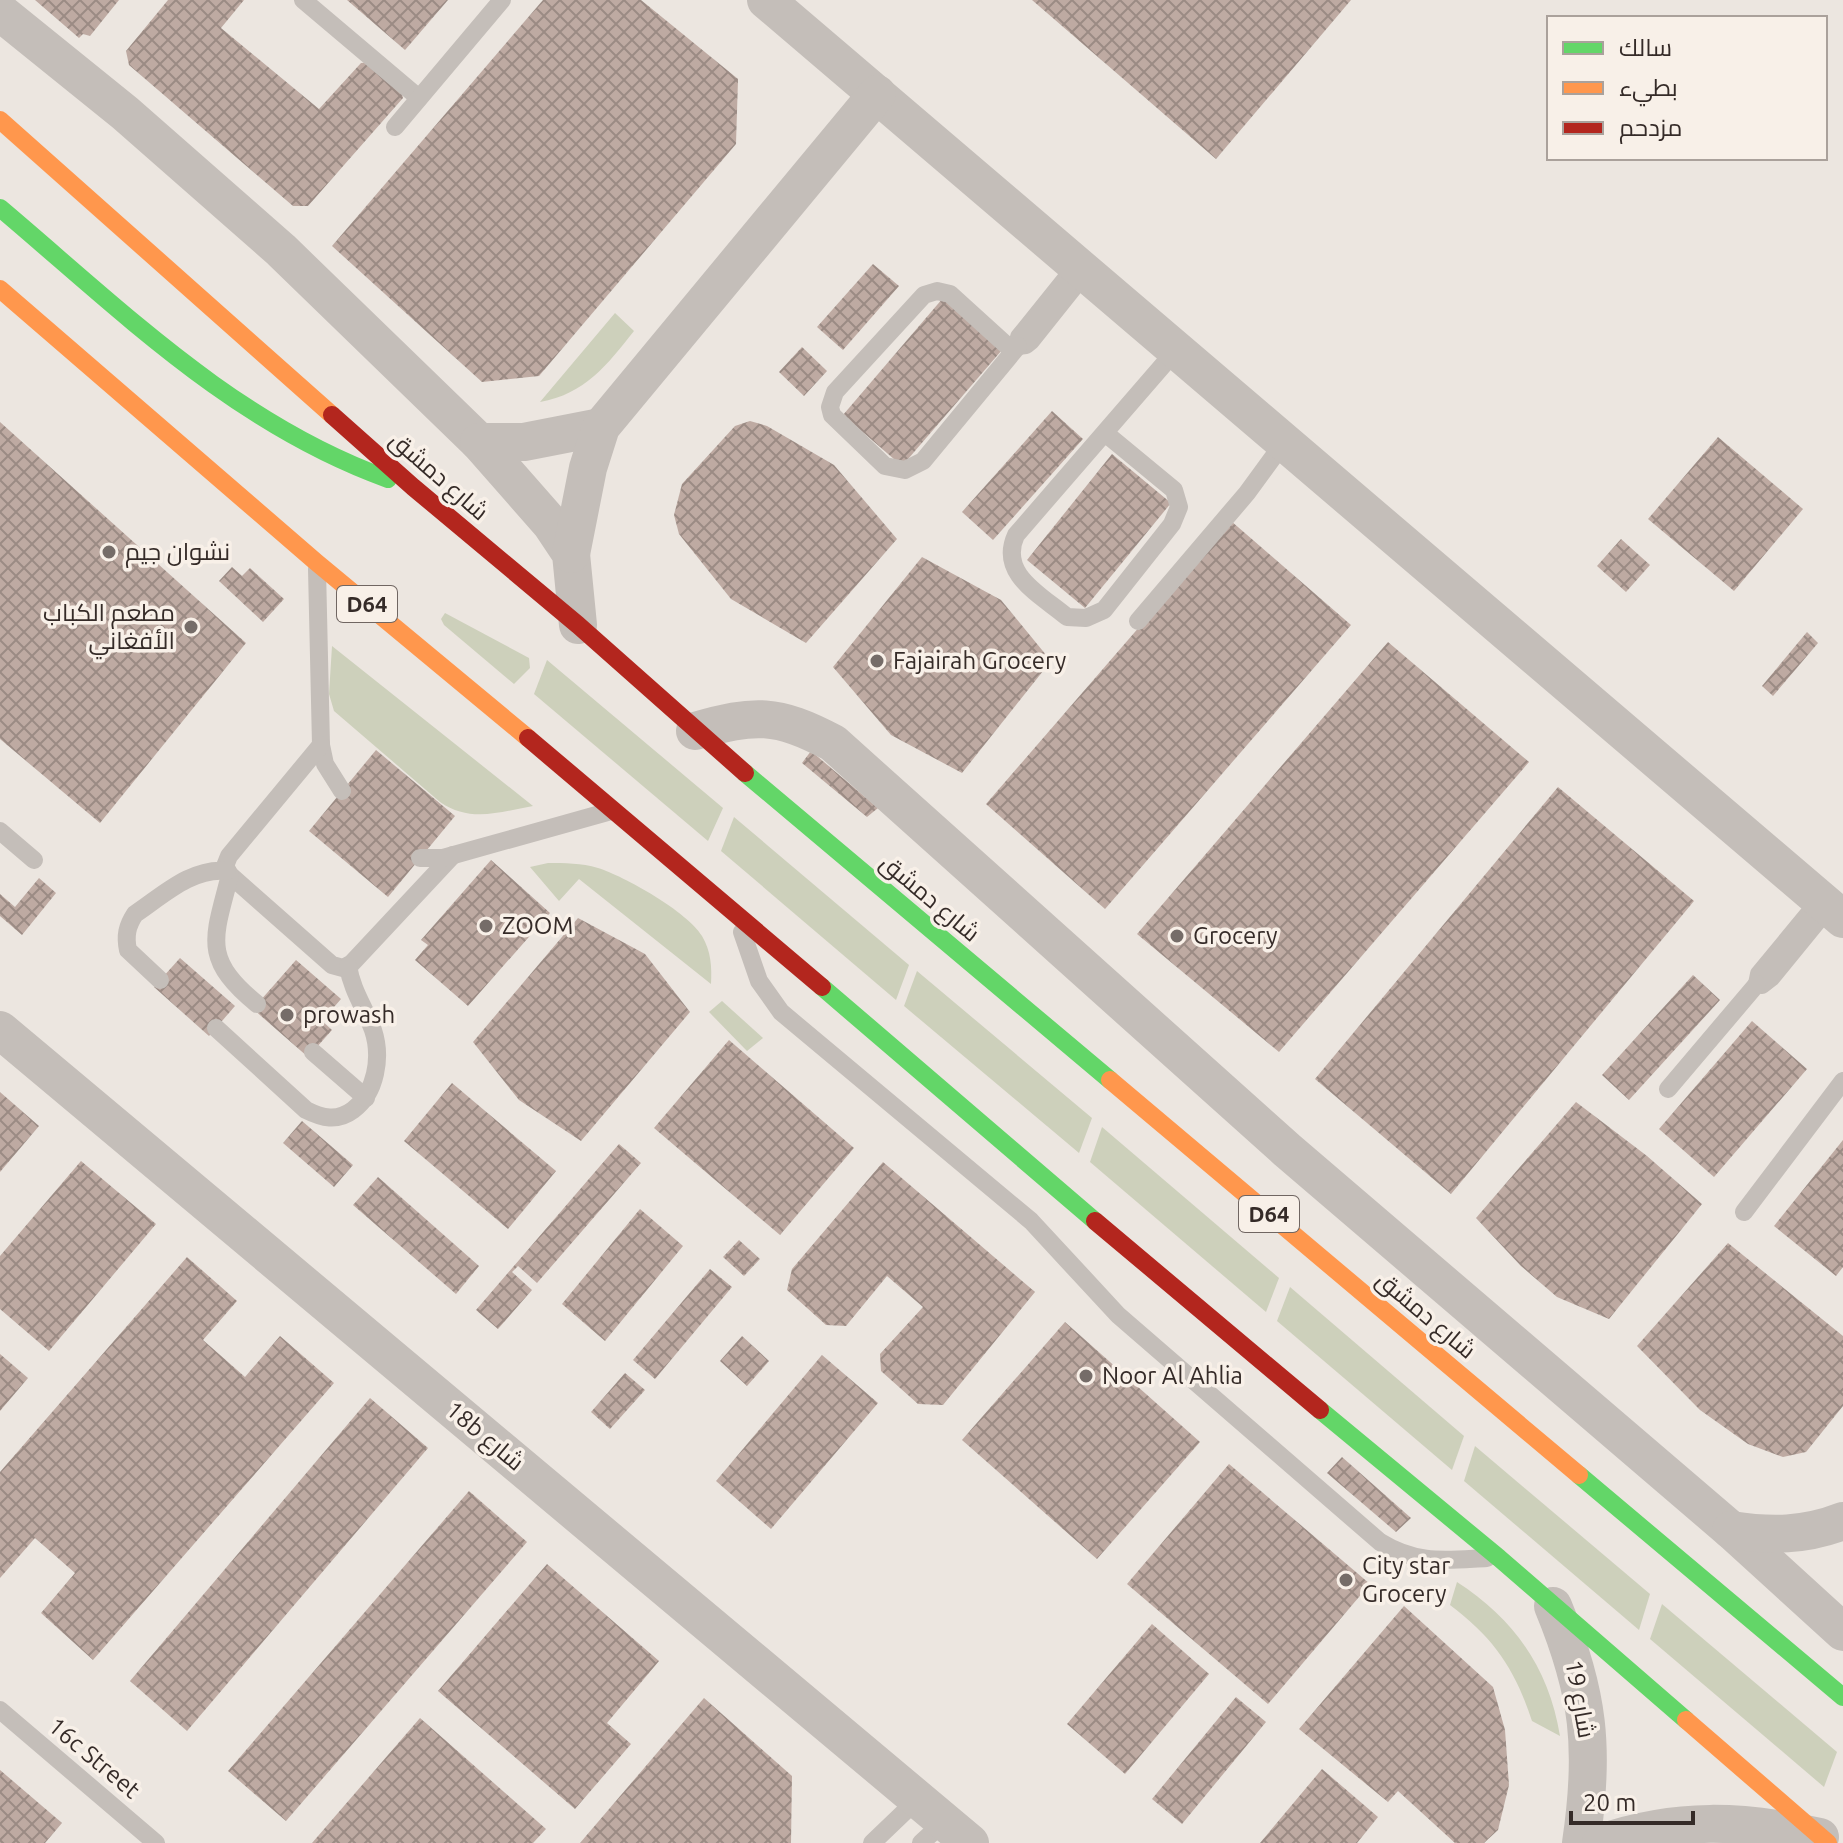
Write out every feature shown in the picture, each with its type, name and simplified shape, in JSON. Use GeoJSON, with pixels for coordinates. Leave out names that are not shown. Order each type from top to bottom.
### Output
{"type":"FeatureCollection","features":[{"type":"Feature","properties":{"kind":"main road","name":"شارع دمشق"},"geometry":{"type":"LineString","coordinates":[[6,118],[413,487],[578,625],[695,731],[1843,1697]]}},
{"type":"Feature","properties":{"kind":"main road"},"geometry":{"type":"LineString","coordinates":[[0,208],[197,374],[239,405],[317,450],[413,487]]}},
{"type":"Feature","properties":{"kind":"main road","name":"D64"},"geometry":{"type":"LineString","coordinates":[[0,289],[316,562],[615,810],[1211,1320],[1499,1558],[1824,1840]]}},
{"type":"Feature","properties":{"kind":"street"},"geometry":{"type":"LineString","coordinates":[[766,0],[1831,909]]}},
{"type":"Feature","properties":{"kind":"street"},"geometry":{"type":"LineString","coordinates":[[0,12],[125,113],[281,250],[479,442],[551,524],[571,554]]}},
{"type":"Feature","properties":{"kind":"street"},"geometry":{"type":"LineString","coordinates":[[578,625],[571,554],[581,497],[601,427],[877,94]]}},
{"type":"Feature","properties":{"kind":"street"},"geometry":{"type":"LineString","coordinates":[[479,442],[524,442],[601,427]]}},
{"type":"Feature","properties":{"kind":"street"},"geometry":{"type":"LineString","coordinates":[[695,731],[740,719],[757,718],[807,729],[833,743],[1287,1150],[1731,1530],[1843,1632]]}},
{"type":"Feature","properties":{"kind":"street","name":"18b شارع"},"geometry":{"type":"LineString","coordinates":[[0,1030],[939,1826]]}},
{"type":"Feature","properties":{"kind":"street"},"geometry":{"type":"LineString","coordinates":[[1731,1530],[1763,1535],[1795,1534],[1843,1521]]}},
{"type":"Feature","properties":{"kind":"street","name":"شارع 19"},"geometry":{"type":"LineString","coordinates":[[1553,1606],[1572,1651],[1584,1700],[1589,1750],[1581,1843]]}},
{"type":"Feature","properties":{"kind":"street"},"geometry":{"type":"LineString","coordinates":[[1601,1843],[1627,1834],[1674,1825],[1724,1822],[1772,1826],[1824,1840]]}},
{"type":"Feature","properties":{"kind":"lane"},"geometry":{"type":"LineString","coordinates":[[303,0],[419,98]]}},
{"type":"Feature","properties":{"kind":"lane"},"geometry":{"type":"LineString","coordinates":[[395,127],[497,2]]}},
{"type":"Feature","properties":{"kind":"lane"},"geometry":{"type":"LineString","coordinates":[[1016,348],[950,294],[930,292],[835,392],[830,407],[832,415],[885,466],[905,470],[923,461],[1016,348],[1019,337],[1082,268]]}},
{"type":"Feature","properties":{"kind":"lane"},"geometry":{"type":"LineString","coordinates":[[1105,433],[1174,490],[1179,507],[1172,524],[1104,610],[1086,618],[1067,617],[1015,572],[1010,554],[1016,535],[1177,349]]}},
{"type":"Feature","properties":{"kind":"lane"},"geometry":{"type":"LineString","coordinates":[[1138,621],[1247,493],[1285,441]]}},
{"type":"Feature","properties":{"kind":"lane"},"geometry":{"type":"LineString","coordinates":[[316,562],[321,745],[325,764],[342,791]]}},
{"type":"Feature","properties":{"kind":"lane"},"geometry":{"type":"LineString","coordinates":[[321,745],[229,856],[225,866],[228,873],[332,965],[348,966]]}},
{"type":"Feature","properties":{"kind":"lane"},"geometry":{"type":"LineString","coordinates":[[420,858],[453,855],[615,810]]}},
{"type":"Feature","properties":{"kind":"lane"},"geometry":{"type":"LineString","coordinates":[[0,831],[34,860]]}},
{"type":"Feature","properties":{"kind":"lane"},"geometry":{"type":"LineString","coordinates":[[348,966],[453,855]]}},
{"type":"Feature","properties":{"kind":"lane"},"geometry":{"type":"LineString","coordinates":[[160,980],[128,950],[127,931],[135,914],[195,874],[216,870],[228,873]]}},
{"type":"Feature","properties":{"kind":"lane"},"geometry":{"type":"LineString","coordinates":[[228,873],[217,929],[218,960],[235,986],[257,1004]]}},
{"type":"Feature","properties":{"kind":"lane"},"geometry":{"type":"LineString","coordinates":[[1668,1089],[1757,984],[1759,974],[1831,909]]}},
{"type":"Feature","properties":{"kind":"lane"},"geometry":{"type":"LineString","coordinates":[[737,914],[752,968],[766,994],[781,1012],[1031,1221],[1118,1315],[1380,1542],[1399,1554],[1423,1560],[1499,1558]]}},
{"type":"Feature","properties":{"kind":"lane"},"geometry":{"type":"LineString","coordinates":[[216,1028],[306,1110],[319,1117],[333,1118],[348,1114],[366,1098],[376,1070],[377,1051],[374,1033],[354,992],[348,966]]}},
{"type":"Feature","properties":{"kind":"lane"},"geometry":{"type":"LineString","coordinates":[[313,1052],[366,1098]]}},
{"type":"Feature","properties":{"kind":"lane"},"geometry":{"type":"LineString","coordinates":[[1744,1212],[1843,1081]]}},
{"type":"Feature","properties":{"kind":"lane","name":"16c Street"},"geometry":{"type":"LineString","coordinates":[[0,1710],[156,1843]]}},
{"type":"Feature","properties":{"kind":"lane"},"geometry":{"type":"LineString","coordinates":[[872,1843],[939,1826]]}},
{"type":"Feature","properties":{"kind":"green space"},"geometry":{"type":"Polygon","coordinates":[[[615,313],[634,331],[614,355],[582,385],[540,402],[615,313]]]}},
{"type":"Feature","properties":{"kind":"green space"},"geometry":{"type":"Polygon","coordinates":[[[445,613],[529,658],[530,668],[514,684],[444,625],[441,619],[445,613]]]}},
{"type":"Feature","properties":{"kind":"green space"},"geometry":{"type":"Polygon","coordinates":[[[332,646],[533,806],[474,814],[440,802],[334,711],[329,694],[332,646]]]}},
{"type":"Feature","properties":{"kind":"green space"},"geometry":{"type":"Polygon","coordinates":[[[547,660],[723,808],[708,841],[534,694],[547,660]]]}},
{"type":"Feature","properties":{"kind":"green space"},"geometry":{"type":"Polygon","coordinates":[[[734,817],[909,965],[896,1000],[721,851],[734,817]]]}},
{"type":"Feature","properties":{"kind":"green space"},"geometry":{"type":"Polygon","coordinates":[[[548,863],[598,868],[639,887],[684,916],[705,942],[710,959],[711,984],[579,879],[559,901],[530,867],[548,863]]]}},
{"type":"Feature","properties":{"kind":"green space"},"geometry":{"type":"Polygon","coordinates":[[[917,971],[1092,1118],[1079,1153],[904,1006],[917,971]]]}},
{"type":"Feature","properties":{"kind":"green space"},"geometry":{"type":"Polygon","coordinates":[[[722,1001],[763,1038],[747,1051],[709,1012],[722,1001]]]}},
{"type":"Feature","properties":{"kind":"green space"},"geometry":{"type":"Polygon","coordinates":[[[1102,1127],[1279,1278],[1266,1312],[1090,1162],[1102,1127]]]}},
{"type":"Feature","properties":{"kind":"green space"},"geometry":{"type":"Polygon","coordinates":[[[1290,1287],[1464,1436],[1452,1470],[1277,1321],[1290,1287]]]}},
{"type":"Feature","properties":{"kind":"green space"},"geometry":{"type":"Polygon","coordinates":[[[1475,1446],[1650,1594],[1639,1630],[1464,1481],[1475,1446]]]}},
{"type":"Feature","properties":{"kind":"green space"},"geometry":{"type":"Polygon","coordinates":[[[1457,1582],[1496,1612],[1526,1647],[1547,1688],[1560,1736],[1532,1721],[1518,1686],[1501,1656],[1479,1630],[1450,1605],[1457,1582]]]}},
{"type":"Feature","properties":{"kind":"green space"},"geometry":{"type":"Polygon","coordinates":[[[1662,1604],[1837,1752],[1824,1787],[1650,1639],[1662,1604]]]}},
{"type":"Feature","properties":{"kind":"building"},"geometry":{"type":"Polygon","coordinates":[[[35,0],[119,0],[90,36],[83,34],[79,38],[35,0]]]}},
{"type":"Feature","properties":{"kind":"building"},"geometry":{"type":"Polygon","coordinates":[[[168,0],[244,0],[221,28],[319,109],[361,63],[376,62],[400,85],[403,98],[308,206],[293,206],[129,65],[126,51],[168,0]]]}},
{"type":"Feature","properties":{"kind":"building"},"geometry":{"type":"Polygon","coordinates":[[[347,0],[448,0],[405,50],[347,0]]]}},
{"type":"Feature","properties":{"kind":"building"},"geometry":{"type":"Polygon","coordinates":[[[543,0],[641,0],[738,79],[736,144],[539,376],[482,382],[332,246],[543,0]]]}},
{"type":"Feature","properties":{"kind":"building"},"geometry":{"type":"Polygon","coordinates":[[[1032,0],[1351,0],[1216,159],[1032,0]]]}},
{"type":"Feature","properties":{"kind":"building"},"geometry":{"type":"Polygon","coordinates":[[[873,264],[899,286],[843,350],[817,327],[873,264]]]}},
{"type":"Feature","properties":{"kind":"building"},"geometry":{"type":"Polygon","coordinates":[[[943,298],[1002,350],[902,466],[843,415],[943,298]]]}},
{"type":"Feature","properties":{"kind":"building"},"geometry":{"type":"Polygon","coordinates":[[[802,347],[827,371],[804,396],[779,372],[802,347]]]}},
{"type":"Feature","properties":{"kind":"building"},"geometry":{"type":"Polygon","coordinates":[[[1052,411],[1083,439],[993,540],[962,512],[1052,411]]]}},
{"type":"Feature","properties":{"kind":"building"},"geometry":{"type":"Polygon","coordinates":[[[750,421],[767,426],[834,465],[897,539],[806,643],[731,599],[679,534],[674,515],[682,484],[735,426],[750,421]]]}},
{"type":"Feature","properties":{"kind":"building"},"geometry":{"type":"Polygon","coordinates":[[[0,422],[246,643],[100,823],[0,739],[0,422]]]}},
{"type":"Feature","properties":{"kind":"building"},"geometry":{"type":"Polygon","coordinates":[[[1718,437],[1803,509],[1734,591],[1648,519],[1718,437]]]}},
{"type":"Feature","properties":{"kind":"building"},"geometry":{"type":"Polygon","coordinates":[[[1112,454],[1171,503],[1085,608],[1027,560],[1112,454]]]}},
{"type":"Feature","properties":{"kind":"building"},"geometry":{"type":"Polygon","coordinates":[[[1231,521],[1351,625],[1105,909],[986,804],[1231,521]]]}},
{"type":"Feature","properties":{"kind":"building"},"geometry":{"type":"Polygon","coordinates":[[[1621,539],[1650,565],[1626,592],[1597,566],[1621,539]]]}},
{"type":"Feature","properties":{"kind":"building"},"geometry":{"type":"Polygon","coordinates":[[[922,557],[1001,600],[1051,661],[962,773],[891,735],[833,667],[922,557]]]}},
{"type":"Feature","properties":{"kind":"building"},"geometry":{"type":"Polygon","coordinates":[[[232,567],[242,576],[250,568],[284,599],[263,622],[219,581],[232,567]]]}},
{"type":"Feature","properties":{"kind":"building"},"geometry":{"type":"Polygon","coordinates":[[[1807,632],[1818,643],[1773,696],[1762,686],[1807,632]]]}},
{"type":"Feature","properties":{"kind":"building"},"geometry":{"type":"Polygon","coordinates":[[[1388,642],[1529,762],[1279,1052],[1137,934],[1388,642]]]}},
{"type":"Feature","properties":{"kind":"building"},"geometry":{"type":"Polygon","coordinates":[[[376,750],[455,816],[388,897],[309,831],[376,750]]]}},
{"type":"Feature","properties":{"kind":"building"},"geometry":{"type":"Polygon","coordinates":[[[811,751],[878,808],[867,817],[802,763],[811,751]]]}},
{"type":"Feature","properties":{"kind":"building"},"geometry":{"type":"Polygon","coordinates":[[[1558,787],[1694,901],[1451,1194],[1315,1079],[1558,787]]]}},
{"type":"Feature","properties":{"kind":"building","name":"ZOOM"},"geometry":{"type":"Polygon","coordinates":[[[491,860],[550,913],[468,1006],[415,960],[428,945],[421,940],[491,860]]]}},
{"type":"Feature","properties":{"kind":"building"},"geometry":{"type":"Polygon","coordinates":[[[39,878],[56,893],[22,935],[0,916],[0,894],[15,907],[39,878]]]}},
{"type":"Feature","properties":{"kind":"building"},"geometry":{"type":"Polygon","coordinates":[[[578,918],[645,954],[690,1012],[581,1141],[519,1100],[473,1042],[578,918]]]}},
{"type":"Feature","properties":{"kind":"building"},"geometry":{"type":"Polygon","coordinates":[[[180,958],[235,1006],[209,1036],[154,987],[180,958]]]}},
{"type":"Feature","properties":{"kind":"building","name":"prowash"},"geometry":{"type":"Polygon","coordinates":[[[296,960],[341,999],[322,1021],[332,1030],[308,1057],[253,1009],[296,960]]]}},
{"type":"Feature","properties":{"kind":"building"},"geometry":{"type":"Polygon","coordinates":[[[1693,975],[1720,1000],[1629,1100],[1602,1075],[1693,975]]]}},
{"type":"Feature","properties":{"kind":"building"},"geometry":{"type":"Polygon","coordinates":[[[1752,1021],[1807,1069],[1714,1177],[1659,1129],[1752,1021]]]}},
{"type":"Feature","properties":{"kind":"building"},"geometry":{"type":"Polygon","coordinates":[[[729,1040],[854,1148],[780,1235],[654,1128],[729,1040]]]}},
{"type":"Feature","properties":{"kind":"building"},"geometry":{"type":"Polygon","coordinates":[[[452,1083],[556,1171],[508,1229],[404,1141],[452,1083]]]}},
{"type":"Feature","properties":{"kind":"building"},"geometry":{"type":"Polygon","coordinates":[[[0,1092],[39,1126],[0,1172],[0,1092]]]}},
{"type":"Feature","properties":{"kind":"building"},"geometry":{"type":"Polygon","coordinates":[[[1576,1102],[1647,1156],[1702,1204],[1609,1319],[1557,1297],[1521,1266],[1476,1218],[1576,1102]]]}},
{"type":"Feature","properties":{"kind":"building"},"geometry":{"type":"Polygon","coordinates":[[[302,1121],[353,1165],[334,1187],[283,1143],[302,1121]]]}},
{"type":"Feature","properties":{"kind":"building"},"geometry":{"type":"Polygon","coordinates":[[[1843,1140],[1843,1267],[1836,1276],[1774,1226],[1843,1140]]]}},
{"type":"Feature","properties":{"kind":"building"},"geometry":{"type":"Polygon","coordinates":[[[619,1144],[641,1163],[537,1283],[518,1266],[512,1272],[532,1290],[498,1329],[476,1310],[619,1144]]]}},
{"type":"Feature","properties":{"kind":"building"},"geometry":{"type":"Polygon","coordinates":[[[81,1161],[156,1224],[49,1351],[0,1309],[0,1256],[81,1161]]]}},
{"type":"Feature","properties":{"kind":"building"},"geometry":{"type":"Polygon","coordinates":[[[883,1162],[1035,1292],[943,1405],[918,1404],[881,1371],[880,1354],[923,1307],[887,1276],[846,1326],[826,1325],[787,1290],[792,1269],[883,1162]]]}},
{"type":"Feature","properties":{"kind":"building"},"geometry":{"type":"Polygon","coordinates":[[[378,1177],[479,1266],[456,1294],[353,1205],[378,1177]]]}},
{"type":"Feature","properties":{"kind":"building"},"geometry":{"type":"Polygon","coordinates":[[[640,1209],[683,1246],[605,1341],[562,1304],[640,1209]]]}},
{"type":"Feature","properties":{"kind":"building"},"geometry":{"type":"Polygon","coordinates":[[[739,1240],[760,1259],[744,1276],[723,1257],[739,1240]]]}},
{"type":"Feature","properties":{"kind":"building"},"geometry":{"type":"Polygon","coordinates":[[[1728,1243],[1843,1336],[1843,1406],[1806,1452],[1783,1457],[1748,1444],[1700,1410],[1637,1346],[1728,1243]]]}},
{"type":"Feature","properties":{"kind":"building"},"geometry":{"type":"Polygon","coordinates":[[[187,1257],[237,1301],[203,1340],[245,1377],[280,1336],[334,1383],[93,1660],[41,1613],[75,1573],[35,1538],[0,1578],[0,1472],[187,1257]]]}},
{"type":"Feature","properties":{"kind":"building"},"geometry":{"type":"Polygon","coordinates":[[[710,1269],[732,1287],[655,1379],[633,1360],[710,1269]]]}},
{"type":"Feature","properties":{"kind":"building"},"geometry":{"type":"Polygon","coordinates":[[[1065,1322],[1200,1442],[1097,1559],[962,1440],[1065,1322]]]}},
{"type":"Feature","properties":{"kind":"building"},"geometry":{"type":"Polygon","coordinates":[[[742,1336],[769,1361],[747,1386],[720,1361],[742,1336]]]}},
{"type":"Feature","properties":{"kind":"building"},"geometry":{"type":"Polygon","coordinates":[[[0,1354],[28,1378],[0,1411],[0,1354]]]}},
{"type":"Feature","properties":{"kind":"building"},"geometry":{"type":"Polygon","coordinates":[[[822,1355],[878,1403],[771,1529],[716,1481],[822,1355]]]}},
{"type":"Feature","properties":{"kind":"building"},"geometry":{"type":"Polygon","coordinates":[[[625,1373],[645,1390],[610,1429],[591,1412],[625,1373]]]}},
{"type":"Feature","properties":{"kind":"building"},"geometry":{"type":"Polygon","coordinates":[[[370,1398],[428,1448],[187,1731],[130,1681],[370,1398]]]}},
{"type":"Feature","properties":{"kind":"building"},"geometry":{"type":"Polygon","coordinates":[[[1342,1457],[1411,1518],[1396,1532],[1327,1473],[1342,1457]]]}},
{"type":"Feature","properties":{"kind":"building"},"geometry":{"type":"Polygon","coordinates":[[[1229,1464],[1370,1584],[1268,1704],[1127,1584],[1229,1464]]]}},
{"type":"Feature","properties":{"kind":"building"},"geometry":{"type":"Polygon","coordinates":[[[469,1491],[527,1542],[286,1821],[228,1771],[469,1491]]]}},
{"type":"Feature","properties":{"kind":"building"},"geometry":{"type":"Polygon","coordinates":[[[547,1564],[659,1661],[607,1723],[631,1744],[575,1809],[438,1691],[547,1564]]]}},
{"type":"Feature","properties":{"kind":"building"},"geometry":{"type":"Polygon","coordinates":[[[1404,1606],[1493,1687],[1505,1730],[1509,1785],[1498,1830],[1484,1843],[1455,1843],[1398,1791],[1388,1802],[1299,1729],[1404,1606]]]}},
{"type":"Feature","properties":{"kind":"building"},"geometry":{"type":"Polygon","coordinates":[[[1152,1624],[1209,1674],[1125,1774],[1067,1724],[1152,1624]]]}},
{"type":"Feature","properties":{"kind":"building"},"geometry":{"type":"Polygon","coordinates":[[[1236,1697],[1266,1722],[1182,1824],[1152,1799],[1236,1697]]]}},
{"type":"Feature","properties":{"kind":"building"},"geometry":{"type":"Polygon","coordinates":[[[704,1698],[792,1776],[791,1843],[580,1843],[704,1698]]]}},
{"type":"Feature","properties":{"kind":"building"},"geometry":{"type":"Polygon","coordinates":[[[420,1718],[546,1829],[533,1843],[312,1843],[420,1718]]]}},
{"type":"Feature","properties":{"kind":"building"},"geometry":{"type":"Polygon","coordinates":[[[1322,1769],[1378,1817],[1357,1843],[1260,1843],[1322,1769]]]}},
{"type":"Feature","properties":{"kind":"building"},"geometry":{"type":"Polygon","coordinates":[[[0,1770],[62,1823],[45,1843],[0,1843],[0,1770]]]}},
{"type":"Feature","properties":{"kind":"traffic: fast"},"geometry":{"type":"LineString","coordinates":[[0,208],[136,325],[230,396],[332,456],[388,479]]}},
{"type":"Feature","properties":{"kind":"traffic: fast"},"geometry":{"type":"LineString","coordinates":[[745,773],[1110,1080]]}},
{"type":"Feature","properties":{"kind":"traffic: fast"},"geometry":{"type":"LineString","coordinates":[[822,987],[1095,1221]]}},
{"type":"Feature","properties":{"kind":"traffic: fast"},"geometry":{"type":"LineString","coordinates":[[1320,1410],[1499,1558],[1686,1720]]}},
{"type":"Feature","properties":{"kind":"traffic: fast"},"geometry":{"type":"LineString","coordinates":[[1579,1475],[1843,1697]]}},
{"type":"Feature","properties":{"kind":"traffic: slow"},"geometry":{"type":"LineString","coordinates":[[0,120],[332,415]]}},
{"type":"Feature","properties":{"kind":"traffic: slow"},"geometry":{"type":"LineString","coordinates":[[0,289],[316,562],[528,738]]}},
{"type":"Feature","properties":{"kind":"traffic: slow"},"geometry":{"type":"LineString","coordinates":[[1110,1080],[1579,1475]]}},
{"type":"Feature","properties":{"kind":"traffic: slow"},"geometry":{"type":"LineString","coordinates":[[1686,1720],[1828,1843]]}},
{"type":"Feature","properties":{"kind":"traffic: jam"},"geometry":{"type":"LineString","coordinates":[[332,415],[578,625],[745,773]]}},
{"type":"Feature","properties":{"kind":"traffic: jam"},"geometry":{"type":"LineString","coordinates":[[528,738],[822,987]]}},
{"type":"Feature","properties":{"kind":"traffic: jam"},"geometry":{"type":"LineString","coordinates":[[1095,1221],[1320,1410]]}},
{"type":"Feature","properties":{"kind":"place","name":"نشوان جيم"},"geometry":{"type":"Point","coordinates":[109,552]}},
{"type":"Feature","properties":{"kind":"place","name":"مطعم الكباب الأفغاني"},"geometry":{"type":"Point","coordinates":[191,627]}},
{"type":"Feature","properties":{"kind":"place","name":"Fajairah Grocery"},"geometry":{"type":"Point","coordinates":[877,661]}},
{"type":"Feature","properties":{"kind":"place","name":"ZOOM"},"geometry":{"type":"Point","coordinates":[486,926]}},
{"type":"Feature","properties":{"kind":"place","name":"Grocery"},"geometry":{"type":"Point","coordinates":[1177,936]}},
{"type":"Feature","properties":{"kind":"place","name":"prowash"},"geometry":{"type":"Point","coordinates":[287,1015]}},
{"type":"Feature","properties":{"kind":"place","name":"Noor Al Ahlia"},"geometry":{"type":"Point","coordinates":[1086,1376]}},
{"type":"Feature","properties":{"kind":"place","name":"City star Grocery"},"geometry":{"type":"Point","coordinates":[1346,1580]}}]}
